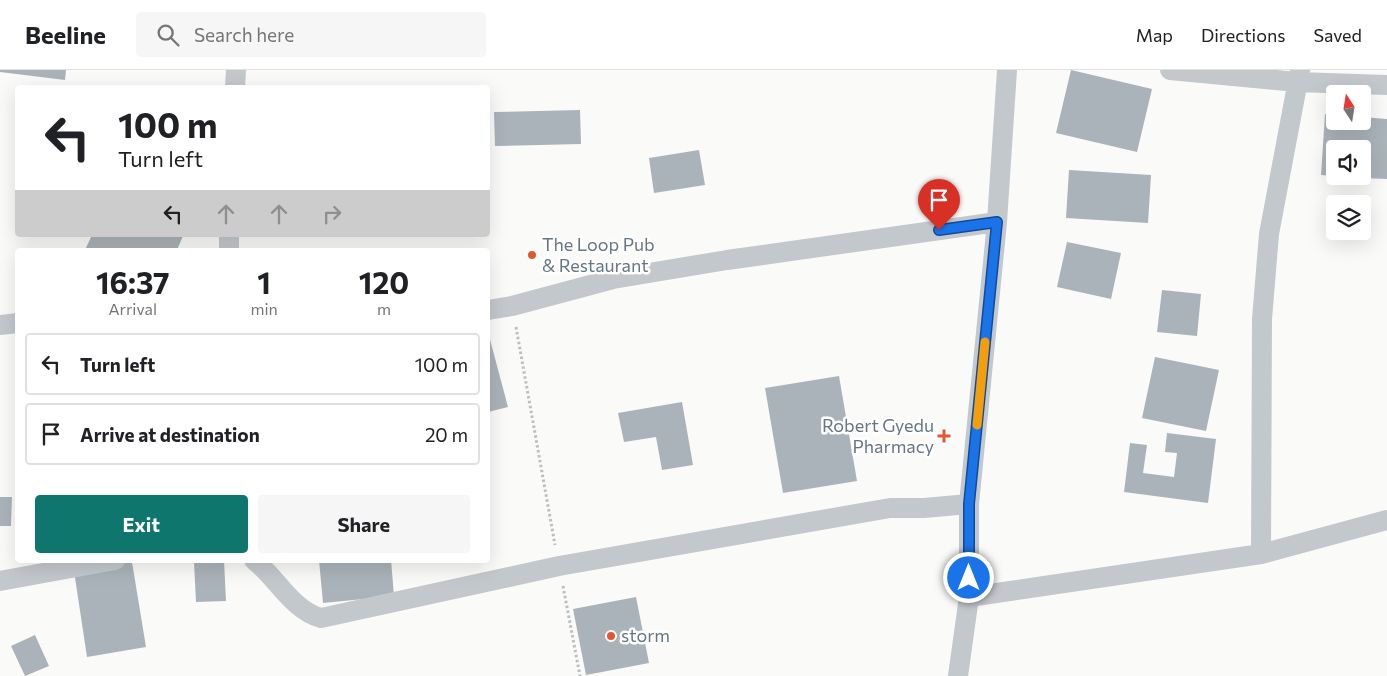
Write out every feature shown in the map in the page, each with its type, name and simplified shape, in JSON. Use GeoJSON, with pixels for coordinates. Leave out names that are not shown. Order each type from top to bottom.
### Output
{"type":"FeatureCollection","features":[{"type":"Feature","properties":{"kind":"street"},"geometry":{"type":"LineString","coordinates":[[235,85],[236,70]]}},
{"type":"Feature","properties":{"kind":"street"},"geometry":{"type":"LineString","coordinates":[[958,676],[969,597],[969,504],[997,222],[1007,70]]}},
{"type":"Feature","properties":{"kind":"street"},"geometry":{"type":"LineString","coordinates":[[1170,70],[1299,76],[1387,85]]}},
{"type":"Feature","properties":{"kind":"street"},"geometry":{"type":"LineString","coordinates":[[1261,554],[1262,320],[1269,234],[1299,76]]}},
{"type":"Feature","properties":{"kind":"street"},"geometry":{"type":"LineString","coordinates":[[490,310],[512,306],[613,279],[726,260],[997,222]]}},
{"type":"Feature","properties":{"kind":"street"},"geometry":{"type":"LineString","coordinates":[[0,325],[15,323]]}},
{"type":"Feature","properties":{"kind":"street"},"geometry":{"type":"LineString","coordinates":[[257,563],[302,608],[312,616],[321,618],[559,566],[890,508],[924,508],[969,504]]}},
{"type":"Feature","properties":{"kind":"street"},"geometry":{"type":"LineString","coordinates":[[969,597],[1261,554],[1387,520]]}},
{"type":"Feature","properties":{"kind":"street"},"geometry":{"type":"LineString","coordinates":[[0,581],[99,563]]}},
{"type":"Feature","properties":{"kind":"path"},"geometry":{"type":"LineString","coordinates":[[512,306],[580,676]]}},
{"type":"Feature","properties":{"kind":"building"},"geometry":{"type":"Polygon","coordinates":[[[0,70],[66,70],[65,80],[0,72],[0,70]]]}},
{"type":"Feature","properties":{"kind":"building"},"geometry":{"type":"Polygon","coordinates":[[[1071,70],[1152,89],[1137,152],[1056,133],[1071,70]]]}},
{"type":"Feature","properties":{"kind":"building"},"geometry":{"type":"Polygon","coordinates":[[[580,110],[581,144],[495,146],[494,112],[580,110]]]}},
{"type":"Feature","properties":{"kind":"building"},"geometry":{"type":"Polygon","coordinates":[[[1325,114],[1326,130],[1371,130],[1371,118],[1387,119],[1387,179],[1371,178],[1371,140],[1326,140],[1326,175],[1321,175],[1325,114]]]}},
{"type":"Feature","properties":{"kind":"building"},"geometry":{"type":"Polygon","coordinates":[[[699,150],[705,185],[654,193],[649,158],[699,150]]]}},
{"type":"Feature","properties":{"kind":"building"},"geometry":{"type":"Polygon","coordinates":[[[1069,170],[1151,175],[1148,223],[1066,218],[1069,170]]]}},
{"type":"Feature","properties":{"kind":"building"},"geometry":{"type":"Polygon","coordinates":[[[91,237],[183,237],[178,248],[86,248],[91,237]]]}},
{"type":"Feature","properties":{"kind":"building"},"geometry":{"type":"Polygon","coordinates":[[[1067,242],[1121,253],[1111,299],[1057,287],[1067,242]]]}},
{"type":"Feature","properties":{"kind":"building"},"geometry":{"type":"Polygon","coordinates":[[[1162,290],[1201,294],[1197,336],[1157,332],[1162,290]]]}},
{"type":"Feature","properties":{"kind":"building"},"geometry":{"type":"Polygon","coordinates":[[[490,340],[508,407],[490,412],[490,340]]]}},
{"type":"Feature","properties":{"kind":"building"},"geometry":{"type":"Polygon","coordinates":[[[1155,357],[1219,370],[1206,431],[1142,418],[1155,357]]]}},
{"type":"Feature","properties":{"kind":"building"},"geometry":{"type":"Polygon","coordinates":[[[839,376],[857,481],[783,493],[765,388],[839,376]]]}},
{"type":"Feature","properties":{"kind":"building"},"geometry":{"type":"Polygon","coordinates":[[[682,402],[693,465],[662,470],[656,437],[624,442],[618,413],[682,402]]]}},
{"type":"Feature","properties":{"kind":"building"},"geometry":{"type":"Polygon","coordinates":[[[1167,433],[1216,439],[1208,503],[1124,492],[1130,443],[1147,445],[1143,473],[1174,477],[1177,453],[1165,452],[1167,433]]]}},
{"type":"Feature","properties":{"kind":"building"},"geometry":{"type":"Polygon","coordinates":[[[0,497],[12,497],[11,526],[0,526],[0,497]]]}},
{"type":"Feature","properties":{"kind":"building"},"geometry":{"type":"Polygon","coordinates":[[[132,563],[146,647],[87,657],[74,571],[132,563]]]}},
{"type":"Feature","properties":{"kind":"building"},"geometry":{"type":"Polygon","coordinates":[[[194,563],[224,563],[226,601],[196,602],[194,563]]]}},
{"type":"Feature","properties":{"kind":"building"},"geometry":{"type":"Polygon","coordinates":[[[319,563],[391,563],[394,596],[323,603],[319,563]]]}},
{"type":"Feature","properties":{"kind":"building","name":"storm"},"geometry":{"type":"Polygon","coordinates":[[[636,597],[649,663],[586,675],[573,609],[636,597]]]}},
{"type":"Feature","properties":{"kind":"building"},"geometry":{"type":"Polygon","coordinates":[[[35,635],[49,666],[25,676],[11,646],[35,635]]]}},
{"type":"Feature","properties":{"kind":"slow traffic"},"geometry":{"type":"LineString","coordinates":[[977,425],[985,342]]}},
{"type":"Feature","properties":{"kind":"place","name":"The Loop Pub & Restaurant"},"geometry":{"type":"Point","coordinates":[532,255]}},
{"type":"Feature","properties":{"kind":"place","name":"Robert Gyedu Pharmacy"},"geometry":{"type":"Point","coordinates":[944,436]}},
{"type":"Feature","properties":{"kind":"place","name":"storm"},"geometry":{"type":"Point","coordinates":[611,636]}},
{"type":"Feature","properties":{"kind":"route"},"geometry":{"type":"LineString","coordinates":[[939,230],[997,222],[969,504],[969,578]]}}]}
